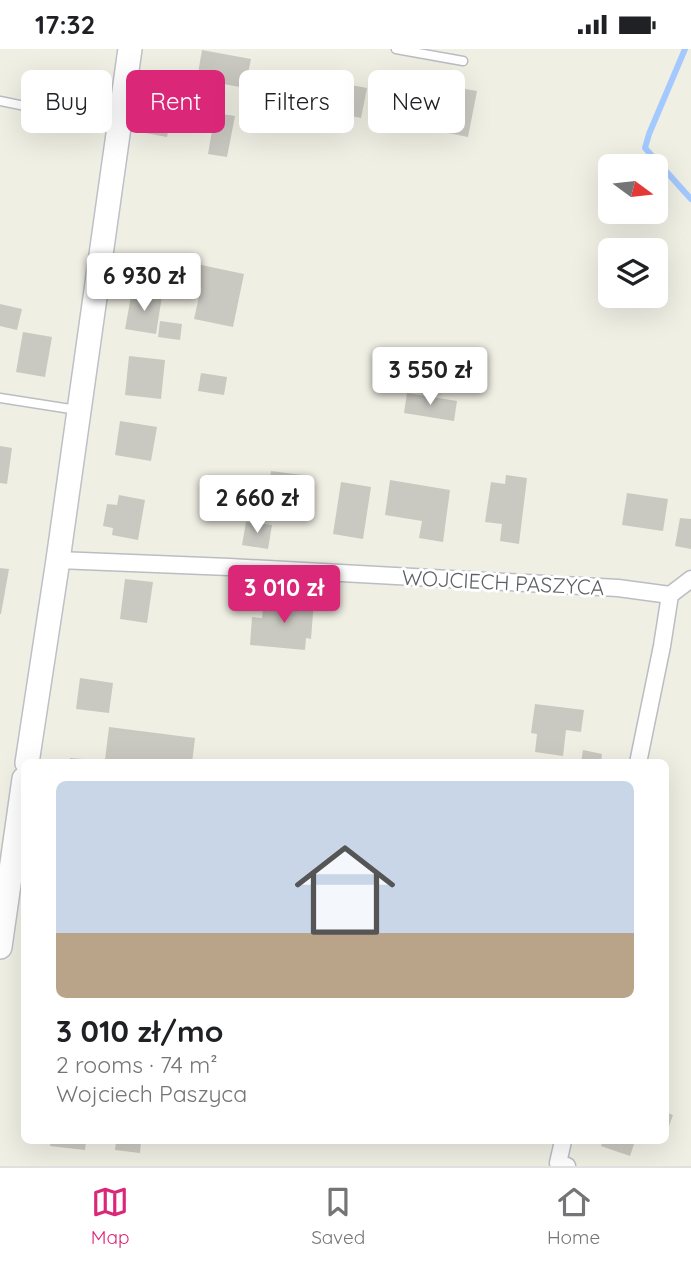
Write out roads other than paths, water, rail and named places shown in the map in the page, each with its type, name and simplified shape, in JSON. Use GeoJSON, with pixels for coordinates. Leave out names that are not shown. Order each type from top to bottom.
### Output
{"type":"FeatureCollection","features":[{"type":"Feature","properties":{"kind":"street"},"geometry":{"type":"LineString","coordinates":[[28,759],[130,49]]}},
{"type":"Feature","properties":{"kind":"street","name":"WOJCIECH PASZYCA"},"geometry":{"type":"LineString","coordinates":[[58,560],[591,587],[670,595]]}},
{"type":"Feature","properties":{"kind":"street"},"geometry":{"type":"LineString","coordinates":[[639,759],[670,595],[691,579]]}},
{"type":"Feature","properties":{"kind":"street"},"geometry":{"type":"LineString","coordinates":[[0,947],[21,800]]}},
{"type":"Feature","properties":{"kind":"street"},"geometry":{"type":"LineString","coordinates":[[562,1144],[558,1163],[567,1166]]}},
{"type":"Feature","properties":{"kind":"lane"},"geometry":{"type":"LineString","coordinates":[[396,49],[463,61]]}},
{"type":"Feature","properties":{"kind":"lane"},"geometry":{"type":"LineString","coordinates":[[0,101],[119,125]]}},
{"type":"Feature","properties":{"kind":"lane"},"geometry":{"type":"LineString","coordinates":[[0,398],[79,411]]}},
{"type":"Feature","properties":{"kind":"waterway"},"geometry":{"type":"LineString","coordinates":[[685,49],[645,148],[691,199]]}}]}
